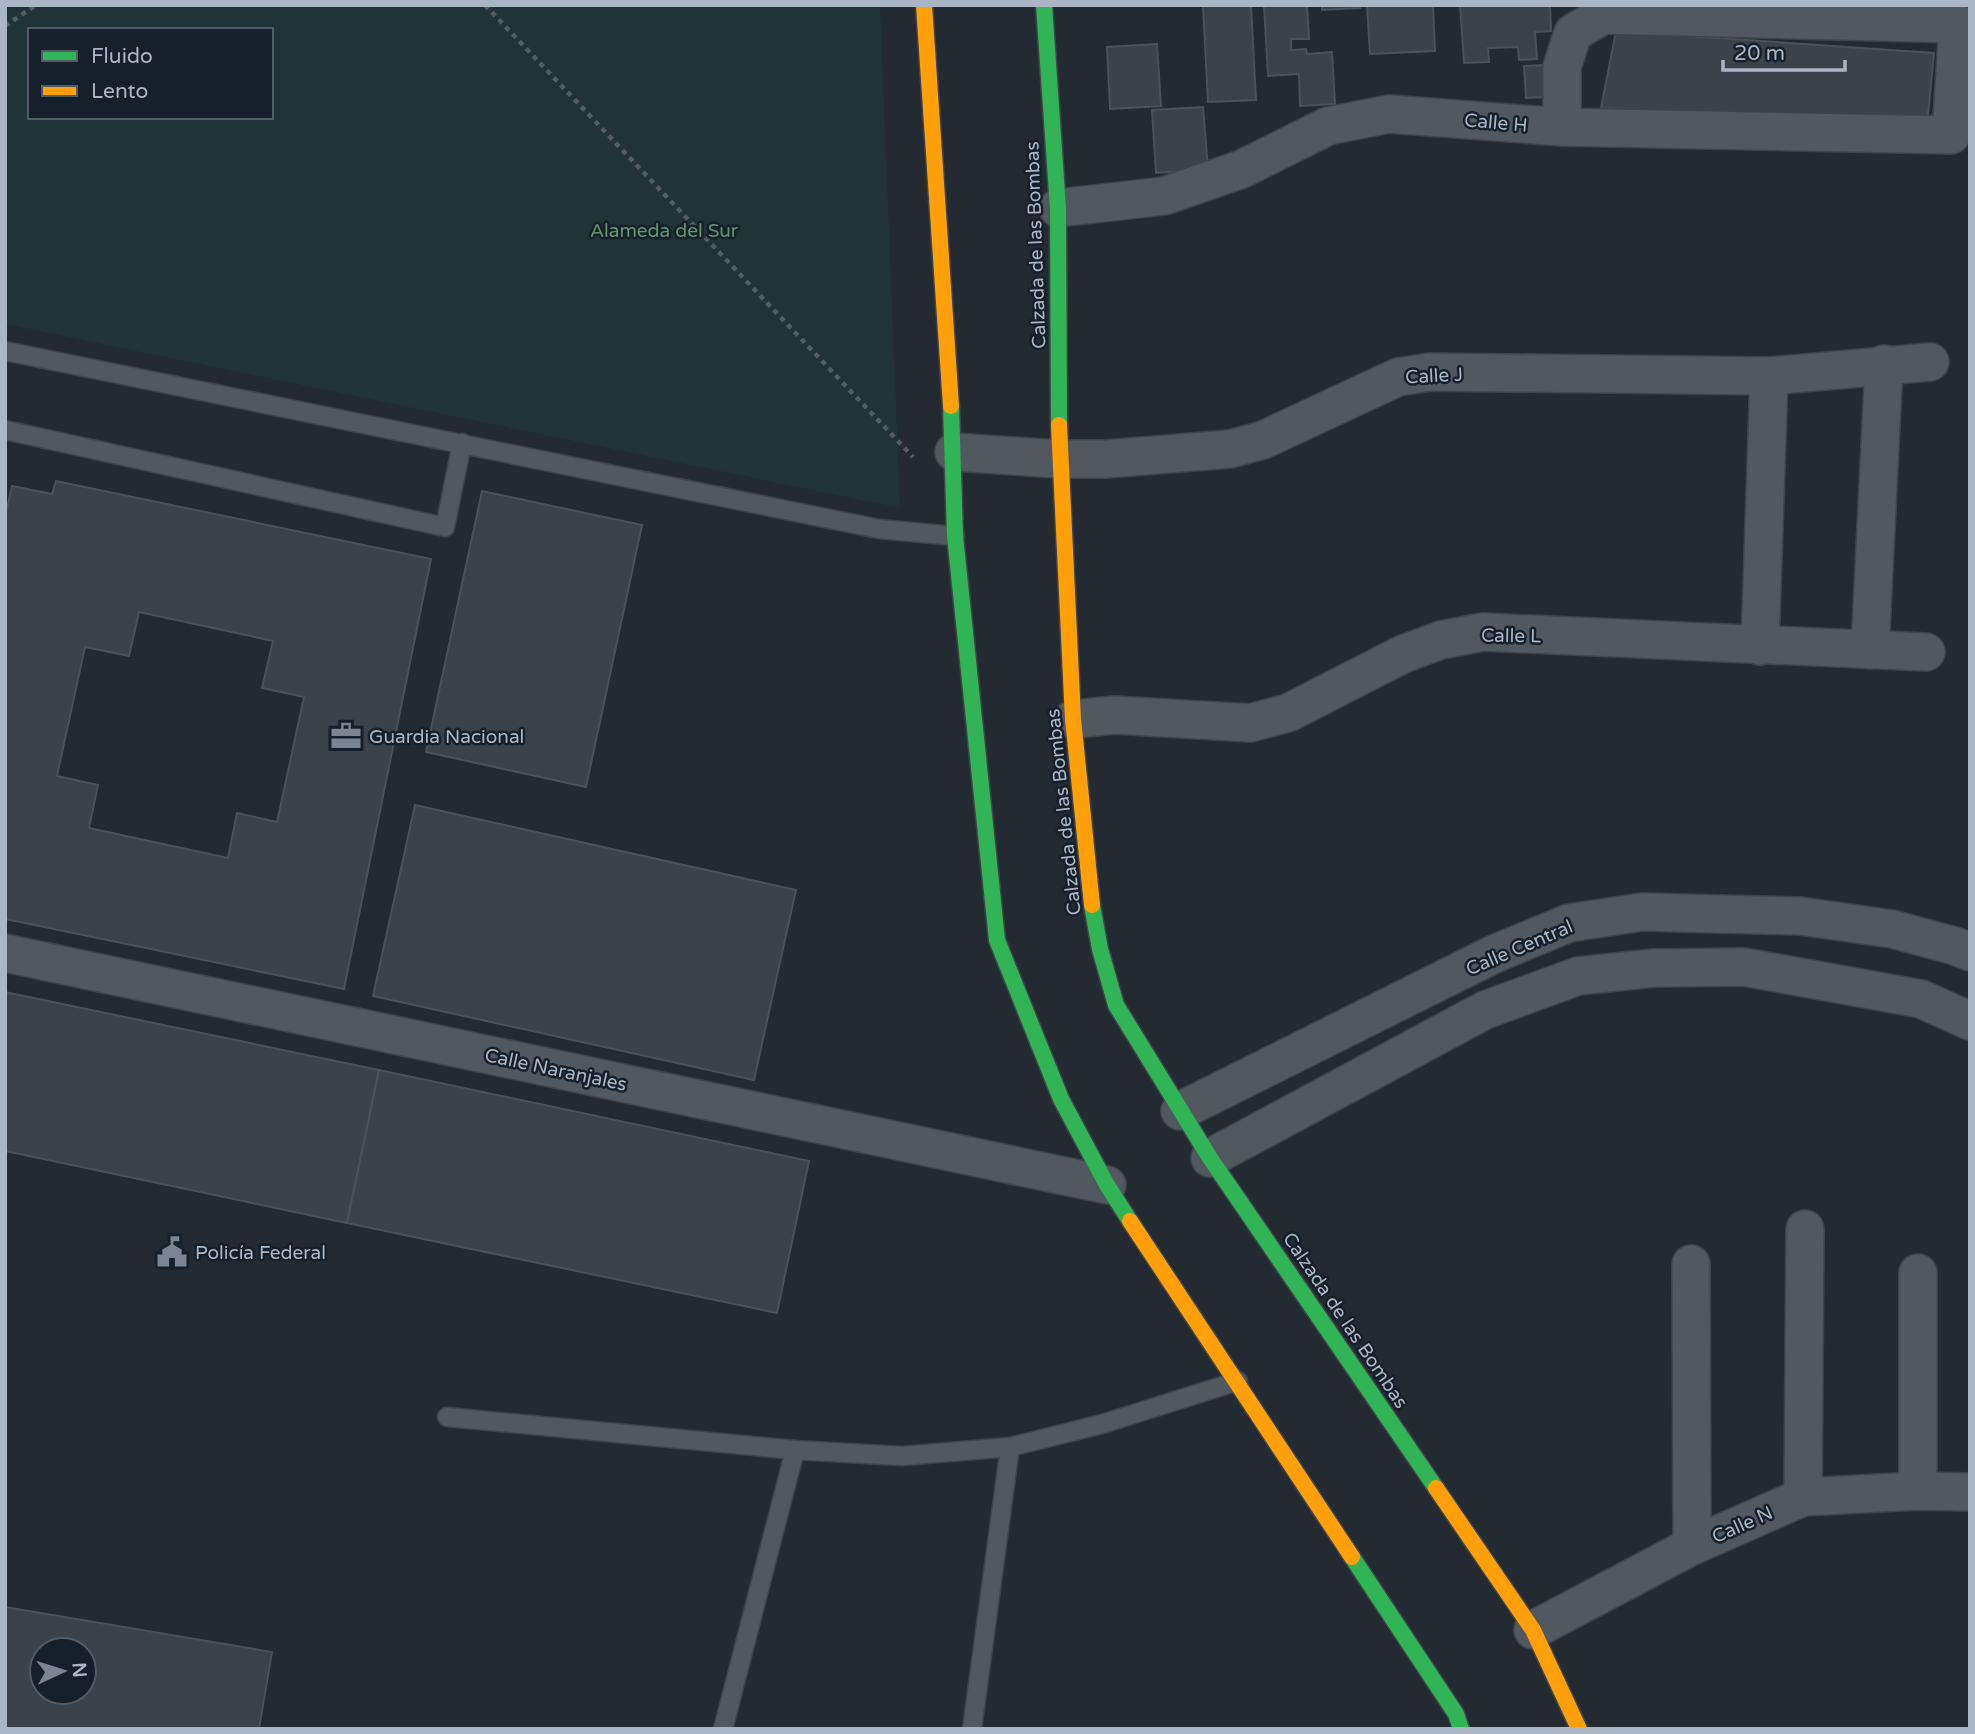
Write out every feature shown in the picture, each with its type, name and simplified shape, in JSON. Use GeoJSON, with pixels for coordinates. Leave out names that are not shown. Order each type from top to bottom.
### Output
{"type":"FeatureCollection","features":[{"type":"Feature","properties":{"kind":"main road"},"geometry":{"type":"LineString","coordinates":[[924,5],[954,452],[955,536],[997,940],[1061,1099],[1107,1185],[1456,1714],[1461,1729]]}},
{"type":"Feature","properties":{"kind":"main road","name":"Calzada de las Bombas"},"geometry":{"type":"LineString","coordinates":[[1044,5],[1058,208],[1059,459],[1073,719],[1087,883],[1100,949],[1116,1005],[1210,1158],[1533,1630],[1579,1729]]}},
{"type":"Feature","properties":{"kind":"street","name":"Calle H"},"geometry":{"type":"LineString","coordinates":[[1058,208],[1164,196],[1242,169],[1328,125],[1389,114],[1562,127],[1951,135],[1958,24],[1603,15],[1573,33],[1562,67],[1562,127]]}},
{"type":"Feature","properties":{"kind":"street","name":"Calle J"},"geometry":{"type":"LineString","coordinates":[[954,452],[1059,459],[1106,459],[1230,449],[1263,440],[1398,377],[1430,372],[1769,376],[1930,362]]}},
{"type":"Feature","properties":{"kind":"street"},"geometry":{"type":"LineString","coordinates":[[1870,650],[1884,365]]}},
{"type":"Feature","properties":{"kind":"street"},"geometry":{"type":"LineString","coordinates":[[1760,646],[1769,376]]}},
{"type":"Feature","properties":{"kind":"street","name":"Calle L"},"geometry":{"type":"LineString","coordinates":[[1073,719],[1115,715],[1250,723],[1288,713],[1403,654],[1441,640],[1482,632],[1926,652]]}},
{"type":"Feature","properties":{"kind":"street","name":"Calle Central"},"geometry":{"type":"LineString","coordinates":[[1180,1111],[1494,954],[1569,923],[1642,912],[1800,916],[1892,929],[1970,952]]}},
{"type":"Feature","properties":{"kind":"street","name":"Calle Naranjales"},"geometry":{"type":"LineString","coordinates":[[5,953],[1107,1185]]}},
{"type":"Feature","properties":{"kind":"street"},"geometry":{"type":"LineString","coordinates":[[1210,1158],[1485,1010],[1578,976],[1654,968],[1744,967],[1921,999],[1970,1021]]}},
{"type":"Feature","properties":{"kind":"street"},"geometry":{"type":"LineString","coordinates":[[1803,1497],[1805,1228]]}},
{"type":"Feature","properties":{"kind":"street"},"geometry":{"type":"LineString","coordinates":[[1691,1264],[1692,1546]]}},
{"type":"Feature","properties":{"kind":"street"},"geometry":{"type":"LineString","coordinates":[[1918,1273],[1918,1491]]}},
{"type":"Feature","properties":{"kind":"street","name":"Calle N"},"geometry":{"type":"LineString","coordinates":[[1533,1630],[1692,1546],[1803,1497],[1918,1491],[1970,1492]]}},
{"type":"Feature","properties":{"kind":"lane"},"geometry":{"type":"LineString","coordinates":[[5,351],[878,529],[955,536]]}},
{"type":"Feature","properties":{"kind":"lane"},"geometry":{"type":"LineString","coordinates":[[5,430],[445,527],[462,443]]}},
{"type":"Feature","properties":{"kind":"lane"},"geometry":{"type":"LineString","coordinates":[[447,1418],[795,1450],[902,1456],[1010,1447],[1102,1424],[1237,1381]]}},
{"type":"Feature","properties":{"kind":"lane"},"geometry":{"type":"LineString","coordinates":[[972,1729],[1010,1447]]}},
{"type":"Feature","properties":{"kind":"lane"},"geometry":{"type":"LineString","coordinates":[[723,1729],[795,1450]]}},
{"type":"Feature","properties":{"kind":"path"},"geometry":{"type":"LineString","coordinates":[[5,26],[36,5]]}},
{"type":"Feature","properties":{"kind":"path"},"geometry":{"type":"LineString","coordinates":[[485,5],[954,501]]}},
{"type":"Feature","properties":{"kind":"green space","name":"Alameda del Sur"},"geometry":{"type":"Polygon","coordinates":[[[5,5],[880,5],[900,508],[5,324],[5,5]]]}},
{"type":"Feature","properties":{"kind":"building"},"geometry":{"type":"Polygon","coordinates":[[[1251,5],[1256,100],[1208,102],[1203,6],[1251,5]]]}},
{"type":"Feature","properties":{"kind":"building"},"geometry":{"type":"Polygon","coordinates":[[[1264,5],[1307,5],[1309,39],[1291,39],[1291,50],[1306,49],[1307,54],[1332,52],[1335,104],[1300,106],[1299,74],[1268,76],[1264,5]]]}},
{"type":"Feature","properties":{"kind":"building"},"geometry":{"type":"Polygon","coordinates":[[[1322,5],[1360,5],[1360,8],[1322,10],[1322,5]]]}},
{"type":"Feature","properties":{"kind":"building"},"geometry":{"type":"Polygon","coordinates":[[[1367,5],[1433,5],[1435,51],[1370,54],[1367,5]]]}},
{"type":"Feature","properties":{"kind":"building"},"geometry":{"type":"Polygon","coordinates":[[[1460,5],[1550,5],[1551,31],[1535,32],[1537,59],[1519,60],[1518,47],[1488,48],[1489,62],[1464,63],[1460,5]]]}},
{"type":"Feature","properties":{"kind":"building"},"geometry":{"type":"Polygon","coordinates":[[[1616,31],[1934,53],[1927,125],[1601,108],[1616,31]]]}},
{"type":"Feature","properties":{"kind":"building"},"geometry":{"type":"Polygon","coordinates":[[[1157,44],[1161,106],[1110,109],[1107,47],[1157,44]]]}},
{"type":"Feature","properties":{"kind":"building"},"geometry":{"type":"Polygon","coordinates":[[[1545,65],[1547,97],[1526,98],[1524,66],[1545,65]]]}},
{"type":"Feature","properties":{"kind":"building"},"geometry":{"type":"Polygon","coordinates":[[[1203,107],[1208,169],[1156,173],[1152,110],[1203,107]]]}},
{"type":"Feature","properties":{"kind":"building","name":"Guardia Nacional"},"geometry":{"type":"Polygon","coordinates":[[[56,481],[431,559],[344,989],[5,919],[5,517],[12,486],[52,494],[56,481]],[[139,612],[129,656],[85,647],[57,776],[98,785],[89,828],[228,858],[237,813],[277,822],[304,697],[262,688],[273,641],[139,612]]]}},
{"type":"Feature","properties":{"kind":"building"},"geometry":{"type":"Polygon","coordinates":[[[482,491],[642,525],[586,787],[426,752],[482,491]]]}},
{"type":"Feature","properties":{"kind":"building"},"geometry":{"type":"Polygon","coordinates":[[[415,805],[796,890],[754,1080],[373,996],[415,805]]]}},
{"type":"Feature","properties":{"kind":"building"},"geometry":{"type":"Polygon","coordinates":[[[5,992],[379,1070],[347,1223],[5,1151],[5,992]]]}},
{"type":"Feature","properties":{"kind":"building"},"geometry":{"type":"Polygon","coordinates":[[[379,1070],[809,1161],[777,1313],[347,1223],[379,1070]]]}},
{"type":"Feature","properties":{"kind":"building"},"geometry":{"type":"Polygon","coordinates":[[[5,1607],[272,1652],[259,1729],[5,1729],[5,1607]]]}},
{"type":"Feature","properties":{"kind":"traffic: fast"},"geometry":{"type":"LineString","coordinates":[[1044,5],[1058,208],[1059,425]]}},
{"type":"Feature","properties":{"kind":"traffic: fast"},"geometry":{"type":"LineString","coordinates":[[951,406],[955,536],[997,940],[1061,1099],[1107,1185],[1130,1221]]}},
{"type":"Feature","properties":{"kind":"traffic: fast"},"geometry":{"type":"LineString","coordinates":[[1092,905],[1100,949],[1116,1005],[1210,1158],[1436,1488]]}},
{"type":"Feature","properties":{"kind":"traffic: fast"},"geometry":{"type":"LineString","coordinates":[[1352,1557],[1456,1714],[1461,1729]]}},
{"type":"Feature","properties":{"kind":"traffic: slow"},"geometry":{"type":"LineString","coordinates":[[924,5],[951,406]]}},
{"type":"Feature","properties":{"kind":"traffic: slow"},"geometry":{"type":"LineString","coordinates":[[1059,425],[1073,719],[1092,905]]}},
{"type":"Feature","properties":{"kind":"traffic: slow"},"geometry":{"type":"LineString","coordinates":[[1130,1221],[1352,1557]]}},
{"type":"Feature","properties":{"kind":"traffic: slow"},"geometry":{"type":"LineString","coordinates":[[1436,1488],[1533,1630],[1579,1729]]}},
{"type":"Feature","properties":{"kind":"place","name":"Guardia Nacional"},"geometry":{"type":"Point","coordinates":[346,736]}},
{"type":"Feature","properties":{"kind":"place","name":"Policía Federal"},"geometry":{"type":"Point","coordinates":[172,1252]}}]}
